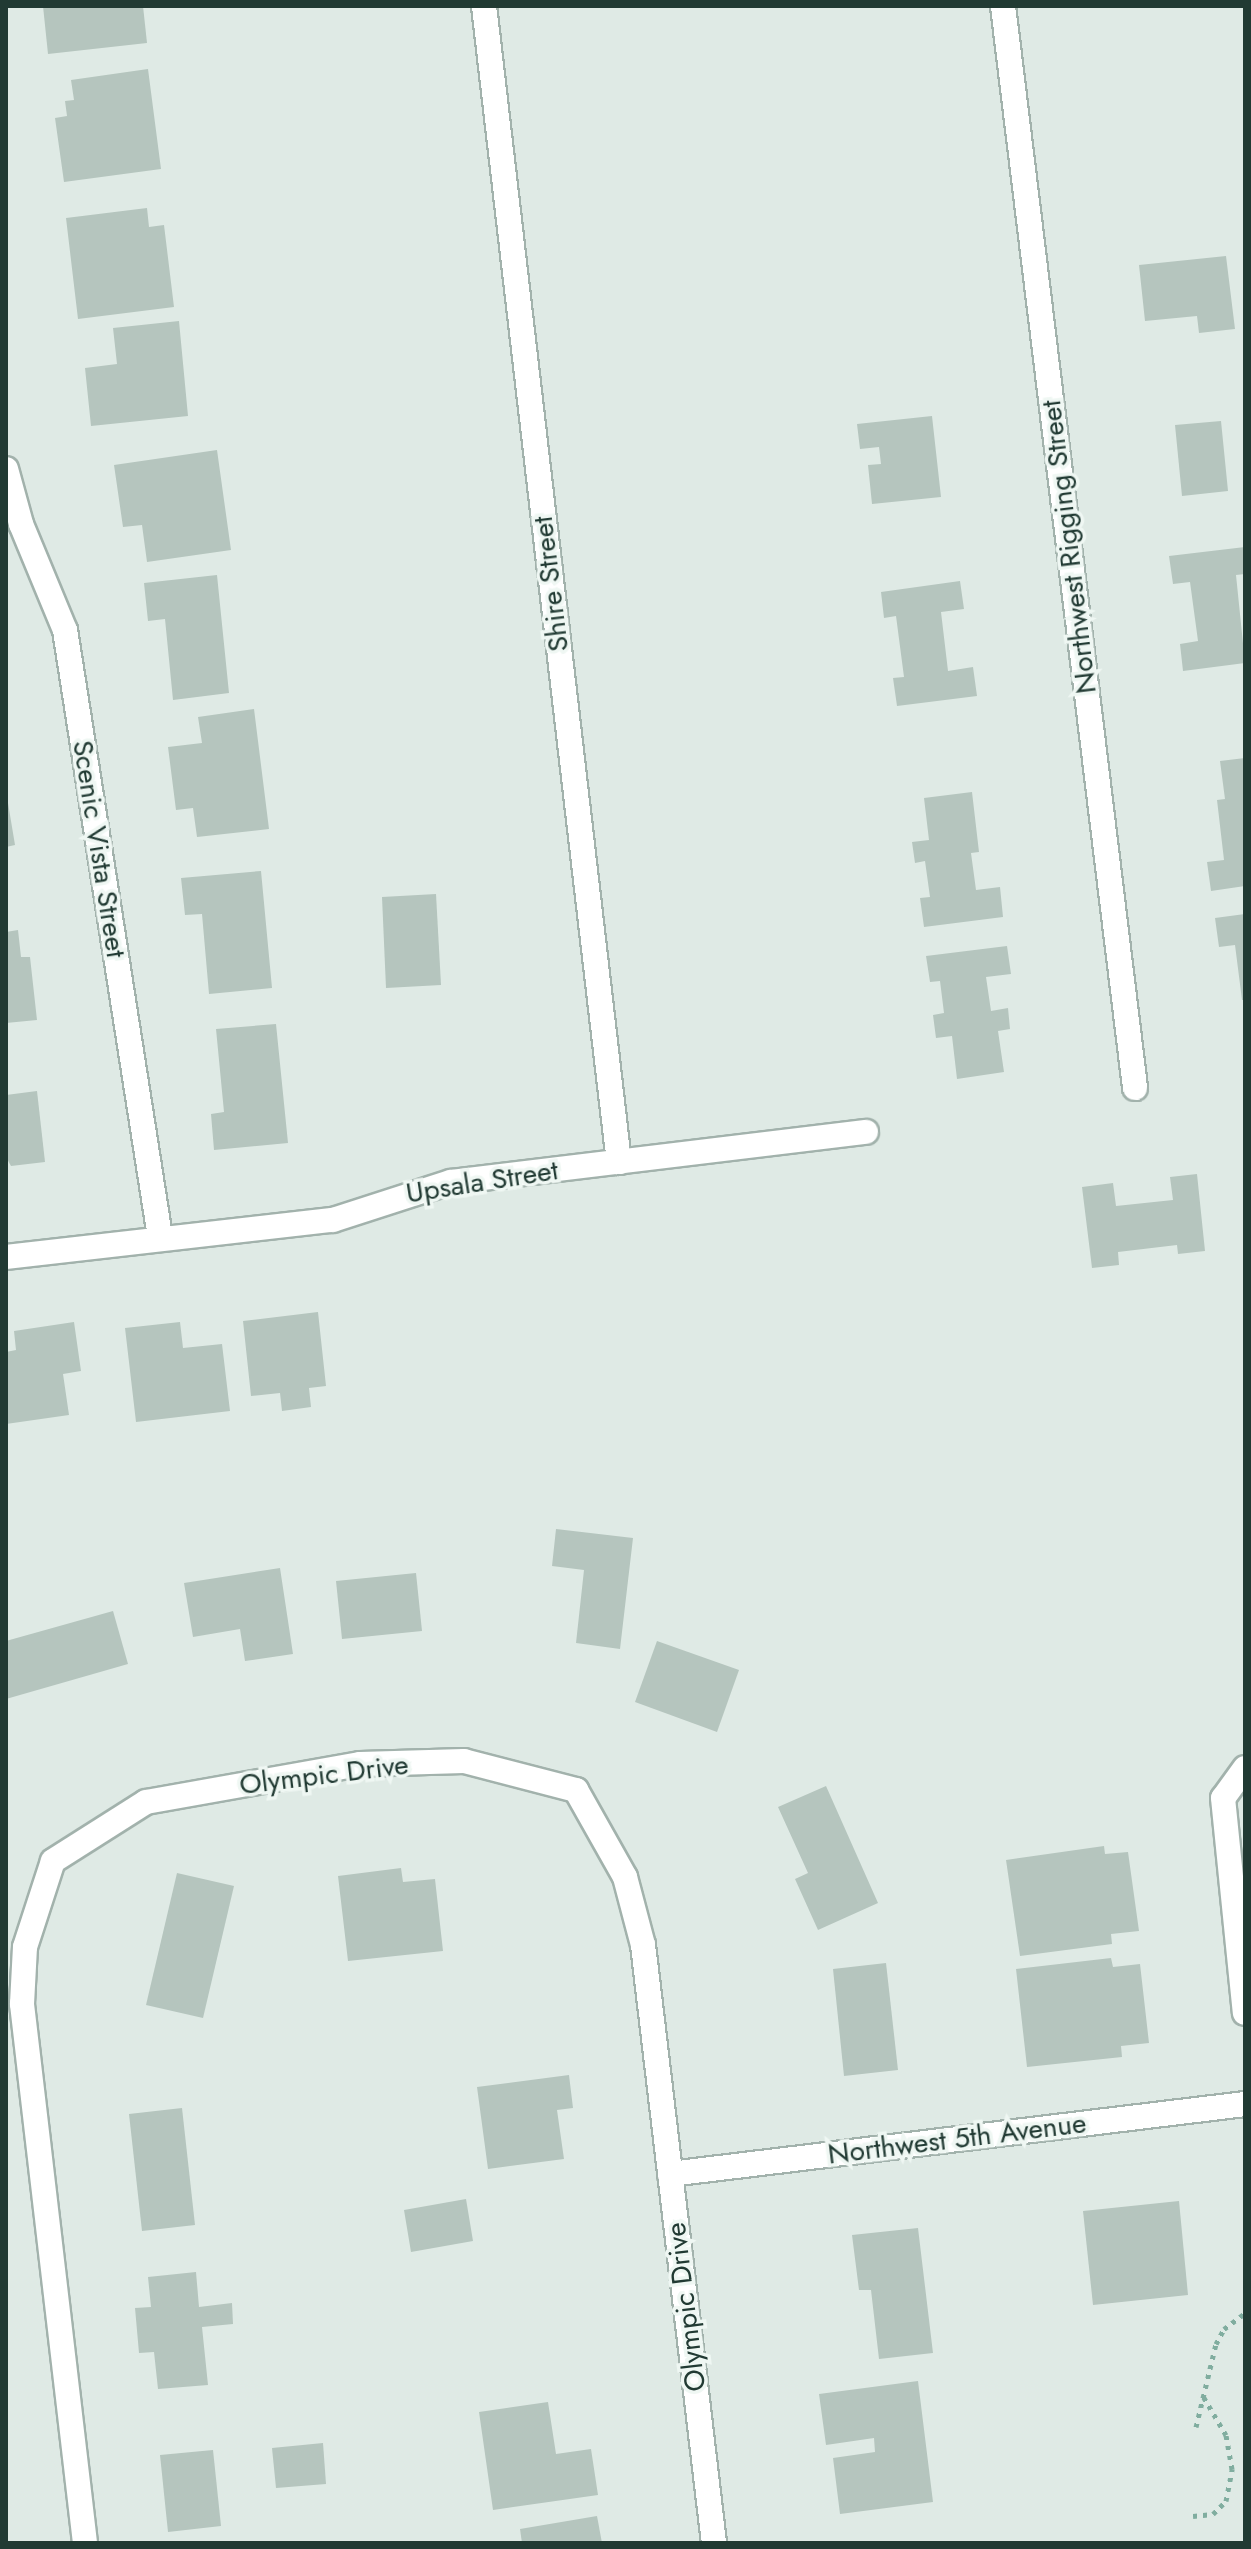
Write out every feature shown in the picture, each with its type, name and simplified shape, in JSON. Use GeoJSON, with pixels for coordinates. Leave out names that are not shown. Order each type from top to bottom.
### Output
{"type":"FeatureCollection","features":[{"type":"Feature","properties":{"kind":"street","name":"Shire Street"},"geometry":{"type":"LineString","coordinates":[[484,6],[619,1162]]}},
{"type":"Feature","properties":{"kind":"street","name":"Northwest Rigging Street"},"geometry":{"type":"LineString","coordinates":[[1003,6],[1135,1088]]}},
{"type":"Feature","properties":{"kind":"street","name":"Scenic Vista Street"},"geometry":{"type":"LineString","coordinates":[[6,469],[21,524],[65,630],[160,1237]]}},
{"type":"Feature","properties":{"kind":"street","name":"Upsala Street"},"geometry":{"type":"LineString","coordinates":[[6,1257],[160,1237],[333,1220],[451,1182],[866,1132]]}},
{"type":"Feature","properties":{"kind":"street","name":"Olympic Drive"},"geometry":{"type":"LineString","coordinates":[[85,2543],[22,2004],[25,1947],[53,1861],[91,1833],[146,1802],[360,1764],[464,1761],[576,1790],[625,1877],[643,1945],[714,2543]]}},
{"type":"Feature","properties":{"kind":"street"},"geometry":{"type":"LineString","coordinates":[[1245,1768],[1223,1798],[1245,2013]]}},
{"type":"Feature","properties":{"kind":"street","name":"Northwest 5th Avenue"},"geometry":{"type":"LineString","coordinates":[[670,2174],[1245,2104]]}},
{"type":"Feature","properties":{"kind":"path"},"geometry":{"type":"LineString","coordinates":[[1196,2427],[1216,2344],[1224,2329],[1245,2313]]}},
{"type":"Feature","properties":{"kind":"path"},"geometry":{"type":"LineString","coordinates":[[1193,2516],[1213,2514],[1226,2501],[1232,2469],[1226,2435],[1203,2396]]}},
{"type":"Feature","properties":{"kind":"building"},"geometry":{"type":"Polygon","coordinates":[[[43,6],[143,6],[147,43],[48,54],[43,6]]]}},
{"type":"Feature","properties":{"kind":"building"},"geometry":{"type":"Polygon","coordinates":[[[148,69],[161,169],[64,182],[55,118],[67,116],[65,101],[74,100],[71,80],[148,69]]]}},
{"type":"Feature","properties":{"kind":"building"},"geometry":{"type":"Polygon","coordinates":[[[147,208],[149,227],[164,225],[174,307],[78,319],[66,218],[147,208]]]}},
{"type":"Feature","properties":{"kind":"building"},"geometry":{"type":"Polygon","coordinates":[[[1226,256],[1235,329],[1199,333],[1197,316],[1145,321],[1139,265],[1226,256]]]}},
{"type":"Feature","properties":{"kind":"building"},"geometry":{"type":"Polygon","coordinates":[[[179,321],[188,416],[91,426],[85,368],[117,364],[113,328],[179,321]]]}},
{"type":"Feature","properties":{"kind":"building"},"geometry":{"type":"Polygon","coordinates":[[[932,416],[941,497],[872,504],[868,465],[881,464],[879,447],[860,449],[857,424],[932,416]]]}},
{"type":"Feature","properties":{"kind":"building"},"geometry":{"type":"Polygon","coordinates":[[[1221,421],[1228,491],[1182,496],[1175,425],[1221,421]]]}},
{"type":"Feature","properties":{"kind":"building"},"geometry":{"type":"Polygon","coordinates":[[[217,450],[231,550],[147,562],[142,525],[123,527],[114,465],[217,450]]]}},
{"type":"Feature","properties":{"kind":"building"},"geometry":{"type":"Polygon","coordinates":[[[1245,547],[1245,574],[1236,575],[1245,663],[1183,671],[1180,644],[1198,641],[1190,582],[1173,584],[1169,556],[1245,547]]]}},
{"type":"Feature","properties":{"kind":"building"},"geometry":{"type":"Polygon","coordinates":[[[217,575],[229,693],[173,700],[165,619],[148,621],[144,583],[217,575]]]}},
{"type":"Feature","properties":{"kind":"building"},"geometry":{"type":"Polygon","coordinates":[[[960,581],[964,609],[941,612],[948,671],[973,667],[977,696],[897,706],[893,678],[904,677],[896,616],[884,618],[881,592],[960,581]]]}},
{"type":"Feature","properties":{"kind":"building"},"geometry":{"type":"Polygon","coordinates":[[[254,709],[269,829],[197,837],[193,808],[176,810],[168,747],[202,743],[198,717],[254,709]]]}},
{"type":"Feature","properties":{"kind":"building"},"geometry":{"type":"Polygon","coordinates":[[[1245,758],[1245,886],[1211,891],[1207,862],[1224,860],[1217,800],[1225,799],[1220,761],[1245,758]]]}},
{"type":"Feature","properties":{"kind":"building"},"geometry":{"type":"Polygon","coordinates":[[[6,791],[15,845],[6,847],[6,791]]]}},
{"type":"Feature","properties":{"kind":"building"},"geometry":{"type":"Polygon","coordinates":[[[972,792],[979,852],[971,853],[976,890],[1000,887],[1003,917],[924,927],[920,898],[930,897],[925,861],[915,863],[912,842],[929,840],[924,798],[972,792]]]}},
{"type":"Feature","properties":{"kind":"building"},"geometry":{"type":"Polygon","coordinates":[[[261,871],[272,988],[209,994],[202,914],[185,915],[181,878],[261,871]]]}},
{"type":"Feature","properties":{"kind":"building"},"geometry":{"type":"Polygon","coordinates":[[[436,894],[441,985],[386,988],[382,897],[436,894]]]}},
{"type":"Feature","properties":{"kind":"building"},"geometry":{"type":"Polygon","coordinates":[[[1245,914],[1245,1000],[1242,1000],[1235,945],[1219,947],[1215,918],[1245,914]]]}},
{"type":"Feature","properties":{"kind":"building"},"geometry":{"type":"Polygon","coordinates":[[[18,930],[21,957],[30,957],[37,1020],[6,1023],[6,932],[18,930]]]}},
{"type":"Feature","properties":{"kind":"building"},"geometry":{"type":"Polygon","coordinates":[[[1007,946],[1011,974],[986,977],[991,1011],[1008,1008],[1010,1029],[998,1031],[1004,1072],[957,1079],[952,1036],[936,1038],[933,1015],[944,1013],[940,981],[930,982],[926,956],[1007,946]]]}},
{"type":"Feature","properties":{"kind":"building"},"geometry":{"type":"Polygon","coordinates":[[[276,1024],[288,1143],[214,1150],[211,1114],[224,1112],[216,1029],[276,1024]]]}},
{"type":"Feature","properties":{"kind":"building"},"geometry":{"type":"Polygon","coordinates":[[[37,1091],[45,1162],[11,1166],[6,1157],[6,1095],[37,1091]]]}},
{"type":"Feature","properties":{"kind":"building"},"geometry":{"type":"Polygon","coordinates":[[[1197,1174],[1205,1251],[1178,1254],[1177,1245],[1118,1252],[1119,1265],[1092,1268],[1082,1187],[1113,1183],[1116,1206],[1173,1200],[1170,1177],[1197,1174]]]}},
{"type":"Feature","properties":{"kind":"building"},"geometry":{"type":"Polygon","coordinates":[[[318,1312],[326,1386],[309,1388],[311,1407],[282,1411],[280,1393],[251,1396],[243,1321],[318,1312]]]}},
{"type":"Feature","properties":{"kind":"building"},"geometry":{"type":"Polygon","coordinates":[[[74,1322],[81,1371],[63,1374],[69,1415],[6,1424],[6,1352],[16,1350],[14,1331],[74,1322]]]}},
{"type":"Feature","properties":{"kind":"building"},"geometry":{"type":"Polygon","coordinates":[[[180,1322],[183,1348],[222,1344],[230,1411],[136,1422],[125,1328],[180,1322]]]}},
{"type":"Feature","properties":{"kind":"building"},"geometry":{"type":"Polygon","coordinates":[[[556,1529],[633,1538],[620,1649],[576,1643],[584,1570],[552,1566],[556,1529]]]}},
{"type":"Feature","properties":{"kind":"building"},"geometry":{"type":"Polygon","coordinates":[[[280,1568],[293,1654],[245,1661],[240,1629],[193,1637],[184,1583],[280,1568]]]}},
{"type":"Feature","properties":{"kind":"building"},"geometry":{"type":"Polygon","coordinates":[[[416,1573],[422,1631],[342,1639],[336,1581],[416,1573]]]}},
{"type":"Feature","properties":{"kind":"building"},"geometry":{"type":"Polygon","coordinates":[[[113,1611],[128,1664],[6,1699],[6,1641],[113,1611]]]}},
{"type":"Feature","properties":{"kind":"building"},"geometry":{"type":"Polygon","coordinates":[[[657,1641],[739,1670],[717,1732],[635,1702],[657,1641]]]}},
{"type":"Feature","properties":{"kind":"building"},"geometry":{"type":"Polygon","coordinates":[[[826,1786],[878,1903],[818,1930],[795,1879],[808,1873],[778,1807],[826,1786]]]}},
{"type":"Feature","properties":{"kind":"building"},"geometry":{"type":"Polygon","coordinates":[[[1104,1846],[1105,1854],[1128,1852],[1139,1931],[1111,1934],[1112,1944],[1020,1956],[1006,1860],[1104,1846]]]}},
{"type":"Feature","properties":{"kind":"building"},"geometry":{"type":"Polygon","coordinates":[[[401,1868],[403,1882],[435,1879],[443,1951],[348,1961],[338,1876],[401,1868]]]}},
{"type":"Feature","properties":{"kind":"building"},"geometry":{"type":"Polygon","coordinates":[[[177,1873],[234,1886],[203,2018],[146,2005],[177,1873]]]}},
{"type":"Feature","properties":{"kind":"building"},"geometry":{"type":"Polygon","coordinates":[[[1111,1958],[1113,1967],[1140,1964],[1149,2043],[1121,2046],[1122,2057],[1027,2067],[1016,1969],[1111,1958]]]}},
{"type":"Feature","properties":{"kind":"building"},"geometry":{"type":"Polygon","coordinates":[[[886,1963],[898,2070],[844,2076],[833,1969],[886,1963]]]}},
{"type":"Feature","properties":{"kind":"building"},"geometry":{"type":"Polygon","coordinates":[[[569,2075],[573,2108],[557,2110],[564,2159],[488,2169],[477,2087],[569,2075]]]}},
{"type":"Feature","properties":{"kind":"building"},"geometry":{"type":"Polygon","coordinates":[[[182,2108],[195,2225],[142,2231],[129,2114],[182,2108]]]}},
{"type":"Feature","properties":{"kind":"building"},"geometry":{"type":"Polygon","coordinates":[[[466,2199],[473,2241],[411,2252],[404,2210],[466,2199]]]}},
{"type":"Feature","properties":{"kind":"building"},"geometry":{"type":"Polygon","coordinates":[[[1179,2201],[1188,2295],[1093,2305],[1083,2211],[1179,2201]]]}},
{"type":"Feature","properties":{"kind":"building"},"geometry":{"type":"Polygon","coordinates":[[[918,2228],[933,2353],[879,2359],[871,2290],[859,2290],[852,2235],[918,2228]]]}},
{"type":"Feature","properties":{"kind":"building"},"geometry":{"type":"Polygon","coordinates":[[[196,2272],[199,2307],[232,2303],[233,2324],[202,2327],[208,2385],[158,2389],[154,2352],[139,2353],[135,2308],[151,2307],[148,2277],[196,2272]]]}},
{"type":"Feature","properties":{"kind":"building"},"geometry":{"type":"Polygon","coordinates":[[[918,2381],[933,2502],[840,2514],[833,2458],[875,2452],[874,2438],[826,2445],[819,2394],[918,2381]]]}},
{"type":"Feature","properties":{"kind":"building"},"geometry":{"type":"Polygon","coordinates":[[[548,2402],[556,2454],[591,2449],[598,2495],[493,2510],[479,2412],[548,2402]]]}},
{"type":"Feature","properties":{"kind":"building"},"geometry":{"type":"Polygon","coordinates":[[[323,2443],[326,2484],[276,2488],[272,2448],[323,2443]]]}},
{"type":"Feature","properties":{"kind":"building"},"geometry":{"type":"Polygon","coordinates":[[[213,2450],[221,2526],[168,2532],[160,2455],[213,2450]]]}},
{"type":"Feature","properties":{"kind":"building"},"geometry":{"type":"Polygon","coordinates":[[[597,2516],[602,2543],[522,2543],[520,2529],[597,2516]]]}}]}
